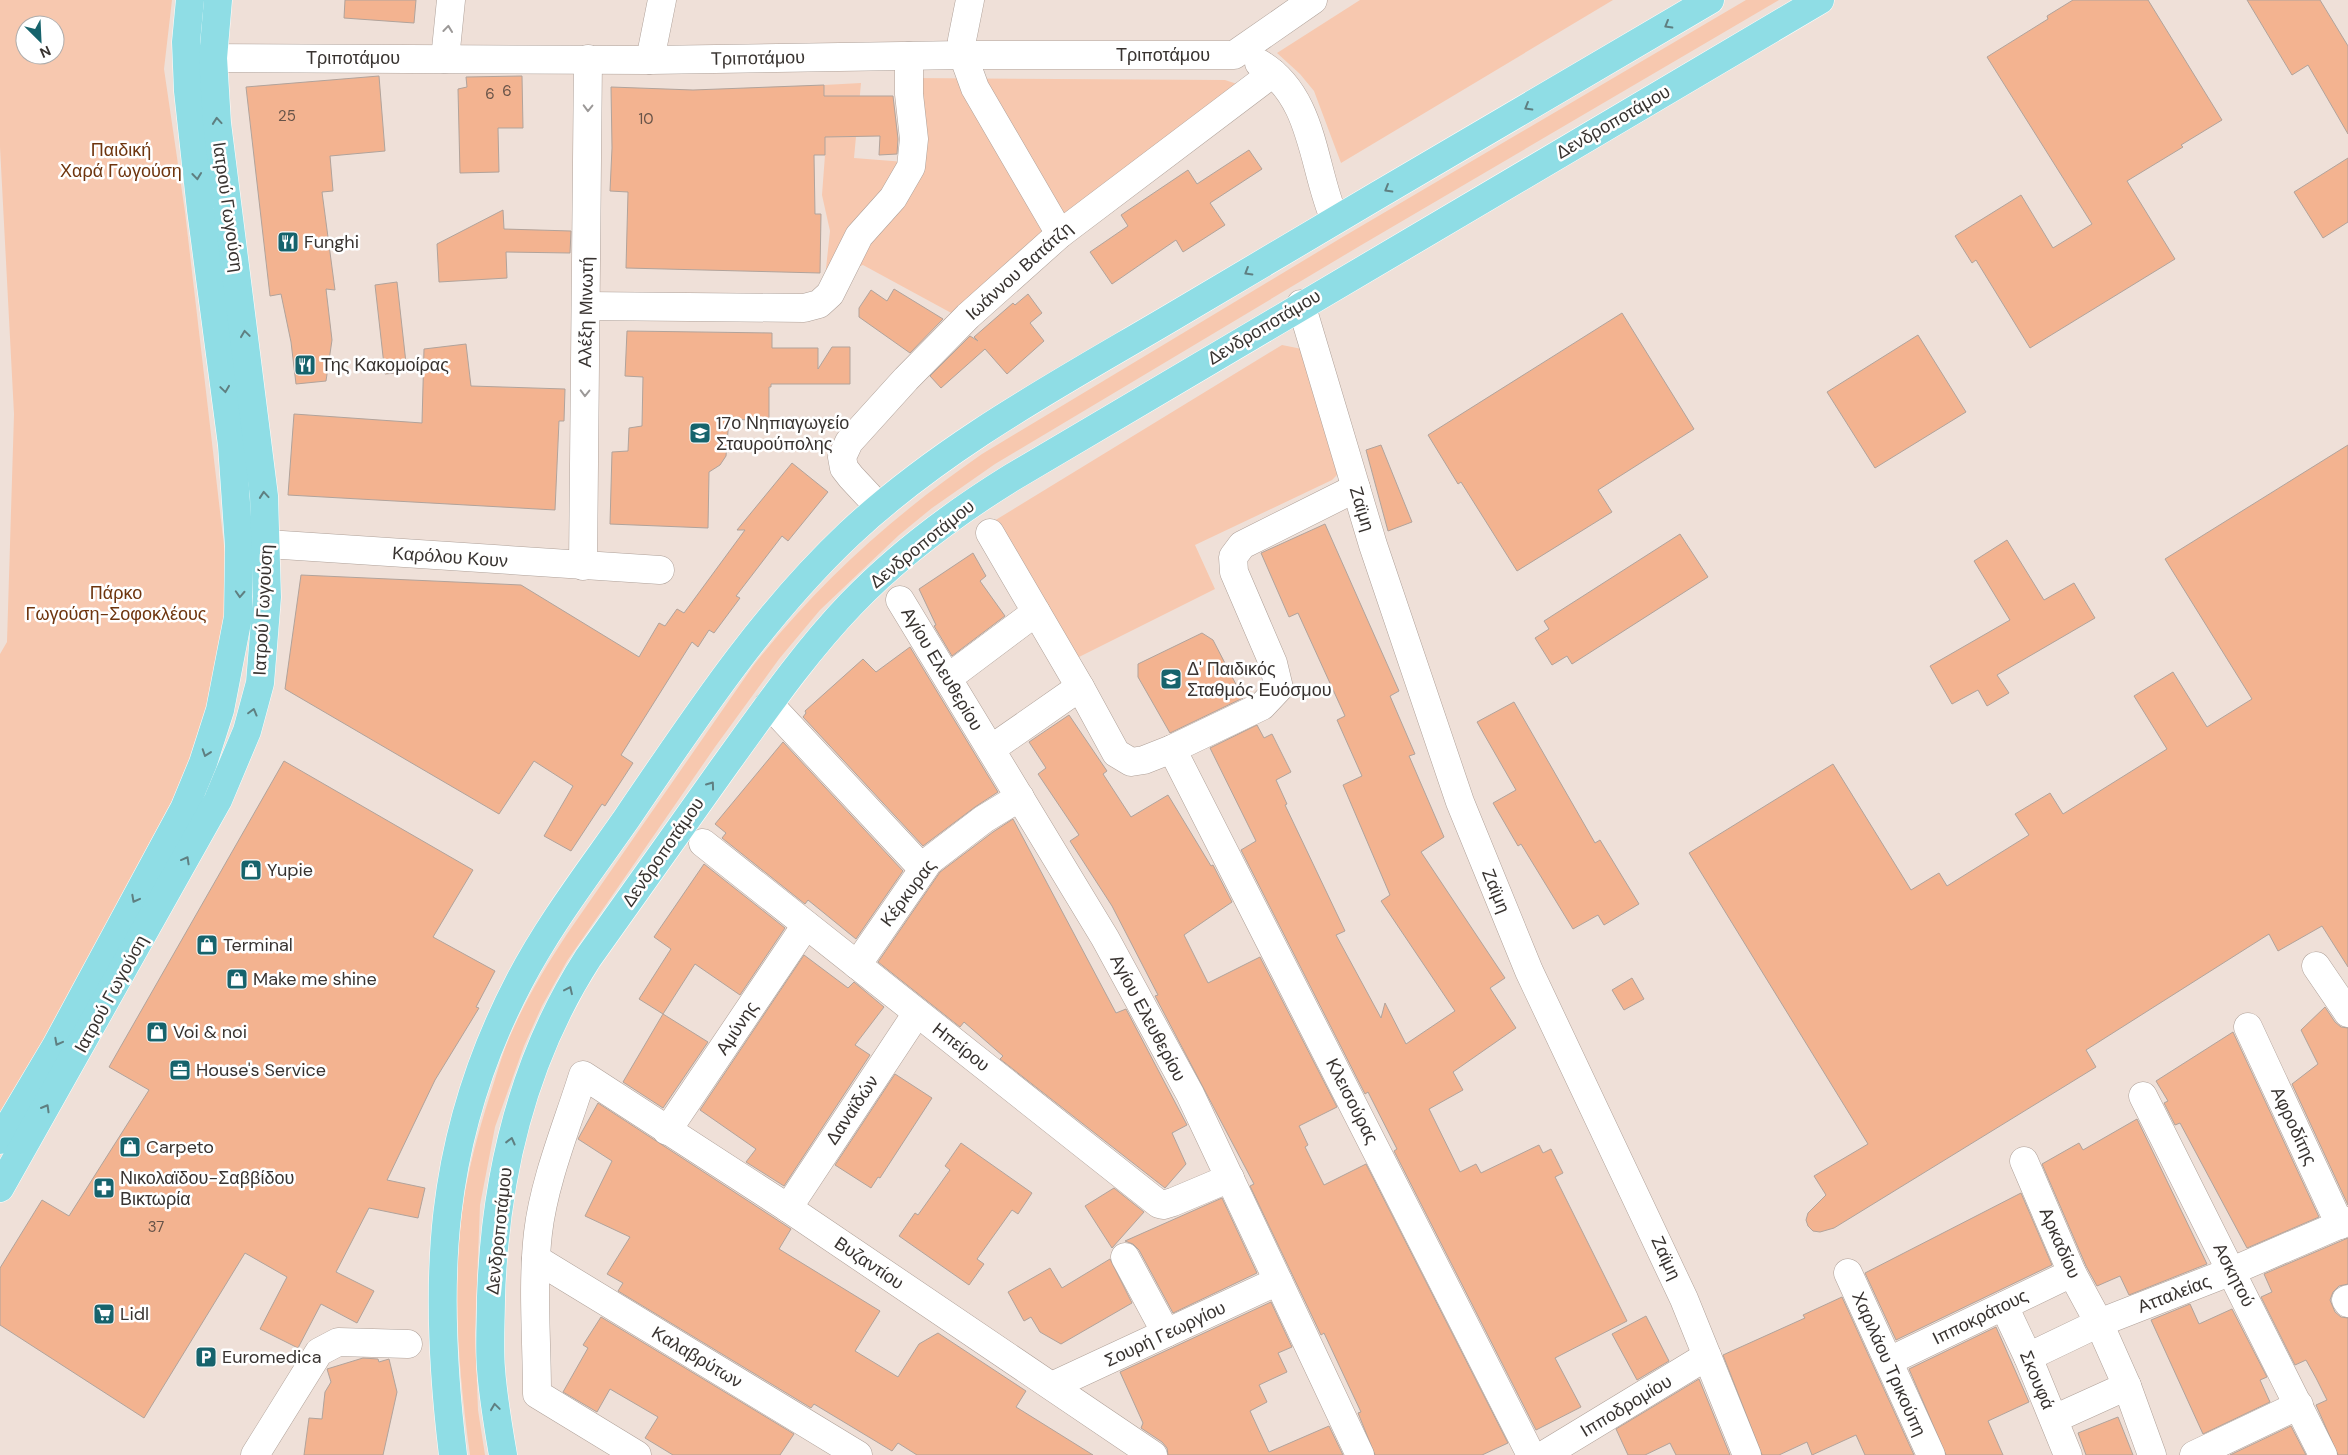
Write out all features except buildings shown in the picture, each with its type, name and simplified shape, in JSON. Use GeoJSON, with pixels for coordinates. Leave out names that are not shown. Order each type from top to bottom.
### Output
{"type":"FeatureCollection","features":[{"type":"Feature","properties":{"kind":"main road","name":"Ιατρού Γωγούση"},"geometry":{"type":"LineString","coordinates":[[0,1188],[7,1147],[56,1046],[184,808],[195,783],[220,710],[238,617],[240,546],[232,445],[201,210],[186,58],[190,0]]}},
{"type":"Feature","properties":{"kind":"main road","name":"Ιατρού Γωγούση"},"geometry":{"type":"LineString","coordinates":[[7,1147],[202,830],[239,753],[254,711],[262,669],[267,544],[264,496],[249,365],[216,123],[213,58],[218,0]]}},
{"type":"Feature","properties":{"kind":"main road"},"geometry":{"type":"LineString","coordinates":[[453,1455],[442,1344],[446,1220],[451,1177],[464,1119],[495,1032],[520,980],[541,943],[721,682],[752,641],[811,571],[879,507],[925,470],[1041,395],[1710,0]]}},
{"type":"Feature","properties":{"kind":"main road","name":"Δενδροποτάμου"},"geometry":{"type":"LineString","coordinates":[[503,1455],[491,1368],[492,1273],[500,1195],[509,1147],[524,1094],[542,1048],[575,979],[769,704],[822,635],[884,573],[942,524],[1011,478],[1302,304],[1820,0]]}},
{"type":"Feature","properties":{"kind":"street"},"geometry":{"type":"LineString","coordinates":[[445,59],[451,0]]}},
{"type":"Feature","properties":{"kind":"street"},"geometry":{"type":"LineString","coordinates":[[650,60],[662,0]]}},
{"type":"Feature","properties":{"kind":"street"},"geometry":{"type":"LineString","coordinates":[[970,0],[962,35],[963,55],[979,98],[1060,234]]}},
{"type":"Feature","properties":{"kind":"street","name":"Τριποτάμου"},"geometry":{"type":"LineString","coordinates":[[186,58],[650,60],[963,55],[1234,55],[1313,0]]}},
{"type":"Feature","properties":{"kind":"street"},"geometry":{"type":"LineString","coordinates":[[1234,55],[1260,63],[1284,85],[1310,132],[1335,220]]}},
{"type":"Feature","properties":{"kind":"street"},"geometry":{"type":"LineString","coordinates":[[586,306],[804,308],[819,304],[835,286],[859,236],[893,198],[911,167],[914,139],[909,94],[909,56]]}},
{"type":"Feature","properties":{"kind":"street","name":"Αλέξη Μινωτή"},"geometry":{"type":"LineString","coordinates":[[583,566],[588,59]]}},
{"type":"Feature","properties":{"kind":"street","name":"Ιωάννου Βατάτζη"},"geometry":{"type":"LineString","coordinates":[[879,507],[844,468],[842,457],[846,446],[906,379],[968,316],[1060,234],[1273,73]]}},
{"type":"Feature","properties":{"kind":"street","name":"Ζαϊμη"},"geometry":{"type":"LineString","coordinates":[[1302,304],[1373,545],[1460,802],[1529,971],[1669,1264],[1747,1455]]}},
{"type":"Feature","properties":{"kind":"street"},"geometry":{"type":"LineString","coordinates":[[990,533],[1080,687],[1116,753],[1131,762],[1144,760],[1172,749],[1262,706],[1279,688],[1274,664],[1234,572],[1233,557],[1242,544],[1356,488]]}},
{"type":"Feature","properties":{"kind":"street","name":"Καρόλου Κουν"},"geometry":{"type":"LineString","coordinates":[[240,546],[267,544],[660,570]]}},
{"type":"Feature","properties":{"kind":"street","name":"Αγίου Ελευθερίου"},"geometry":{"type":"LineString","coordinates":[[900,600],[1105,938],[1190,1094],[1360,1455]]}},
{"type":"Feature","properties":{"kind":"street"},"geometry":{"type":"LineString","coordinates":[[948,678],[1036,612]]}},
{"type":"Feature","properties":{"kind":"street"},"geometry":{"type":"LineString","coordinates":[[991,749],[1080,687]]}},
{"type":"Feature","properties":{"kind":"street"},"geometry":{"type":"LineString","coordinates":[[769,704],[922,868]]}},
{"type":"Feature","properties":{"kind":"street","name":"Κλεισούρας"},"geometry":{"type":"LineString","coordinates":[[1172,749],[1531,1455]]}},
{"type":"Feature","properties":{"kind":"street","name":"Κέρκυρας"},"geometry":{"type":"LineString","coordinates":[[857,965],[922,868],[984,819],[1020,797]]}},
{"type":"Feature","properties":{"kind":"street","name":"Ηπείρου"},"geometry":{"type":"LineString","coordinates":[[703,843],[1159,1204],[1163,1205],[1173,1202],[1230,1178]]}},
{"type":"Feature","properties":{"kind":"street","name":"Αμύνης"},"geometry":{"type":"LineString","coordinates":[[667,1131],[806,925]]}},
{"type":"Feature","properties":{"kind":"street"},"geometry":{"type":"LineString","coordinates":[[2316,966],[2348,1012]]}},
{"type":"Feature","properties":{"kind":"street","name":"Δαναϊδών"},"geometry":{"type":"LineString","coordinates":[[788,1208],[917,1013]]}},
{"type":"Feature","properties":{"kind":"street","name":"Αφροδίτης"},"geometry":{"type":"LineString","coordinates":[[2248,1027],[2344,1223]]}},
{"type":"Feature","properties":{"kind":"street","name":"Βυζαντίου"},"geometry":{"type":"LineString","coordinates":[[536,1259],[538,1233],[547,1190],[583,1075],[788,1208],[1153,1455]]}},
{"type":"Feature","properties":{"kind":"street","name":"Ασκητού"},"geometry":{"type":"LineString","coordinates":[[2143,1096],[2323,1455]]}},
{"type":"Feature","properties":{"kind":"street","name":"Αρκαδίου"},"geometry":{"type":"LineString","coordinates":[[2024,1161],[2072,1273],[2099,1323],[2127,1386]]}},
{"type":"Feature","properties":{"kind":"street","name":"Ατταλείας"},"geometry":{"type":"LineString","coordinates":[[2028,1357],[2099,1323],[2232,1272],[2344,1223]]}},
{"type":"Feature","properties":{"kind":"street"},"geometry":{"type":"LineString","coordinates":[[1124,1257],[1166,1333]]}},
{"type":"Feature","properties":{"kind":"street"},"geometry":{"type":"LineString","coordinates":[[536,1259],[537,1394],[638,1455]]}},
{"type":"Feature","properties":{"kind":"street","name":"Καλαβρύτων"},"geometry":{"type":"LineString","coordinates":[[536,1259],[858,1455]]}},
{"type":"Feature","properties":{"kind":"street","name":"Χαριλάου Τρικούπη"},"geometry":{"type":"LineString","coordinates":[[1848,1273],[1931,1455]]}},
{"type":"Feature","properties":{"kind":"street","name":"Ιπποκράτους"},"geometry":{"type":"LineString","coordinates":[[1888,1361],[2072,1273]]}},
{"type":"Feature","properties":{"kind":"street","name":"Σουρή Γεωργίου"},"geometry":{"type":"LineString","coordinates":[[1052,1386],[1278,1281]]}},
{"type":"Feature","properties":{"kind":"street","name":"Σκουφά"},"geometry":{"type":"LineString","coordinates":[[2004,1306],[2028,1357],[2068,1455]]}},
{"type":"Feature","properties":{"kind":"street"},"geometry":{"type":"LineString","coordinates":[[256,1455],[319,1352],[338,1342],[348,1341],[408,1344]]}},
{"type":"Feature","properties":{"kind":"street","name":"Ιπποδρομίου"},"geometry":{"type":"LineString","coordinates":[[1544,1455],[1707,1356]]}},
{"type":"Feature","properties":{"kind":"street"},"geometry":{"type":"LineString","coordinates":[[2054,1419],[2127,1386],[2152,1455]]}},
{"type":"Feature","properties":{"kind":"street"},"geometry":{"type":"LineString","coordinates":[[2194,1455],[2299,1405]]}},
{"type":"Feature","properties":{"kind":"green space","name":"Πάρκο Γωγούση-Σοφοκλέους"},"geometry":{"type":"Polygon","coordinates":[[[0,0],[172,0],[164,69],[185,212],[225,554],[224,616],[219,660],[190,767],[0,1123],[0,654],[7,642],[14,414],[0,147],[0,0]]]}},
{"type":"Feature","properties":{"kind":"green space"},"geometry":{"type":"Polygon","coordinates":[[[1360,0],[1613,0],[1341,163],[1314,91],[1300,74],[1277,53],[1360,0]]]}},
{"type":"Feature","properties":{"kind":"green space"},"geometry":{"type":"Polygon","coordinates":[[[1746,0],[1779,0],[1358,247],[995,464],[932,508],[899,535],[820,610],[779,659],[715,747],[567,961],[542,1006],[524,1046],[495,1127],[480,1205],[475,1333],[478,1410],[485,1455],[470,1455],[458,1334],[457,1273],[459,1243],[464,1198],[473,1153],[505,1049],[530,995],[567,934],[753,666],[778,635],[859,551],[918,501],[982,454],[1341,238],[1746,0]]]}},
{"type":"Feature","properties":{"kind":"green space"},"geometry":{"type":"Polygon","coordinates":[[[910,78],[1225,80],[1240,85],[955,315],[863,265],[825,278],[830,231],[822,195],[825,155],[824,85],[861,83],[854,158],[905,162],[910,78]]]}},
{"type":"Feature","properties":{"kind":"green space"},"geometry":{"type":"Polygon","coordinates":[[[1282,345],[1302,349],[1341,471],[1332,480],[1195,545],[1215,589],[1073,660],[994,521],[1282,345]]]}},
{"type":"Feature","properties":{"kind":"place","name":"Funghi"},"geometry":{"type":"Point","coordinates":[288,242]}},
{"type":"Feature","properties":{"kind":"place","name":"Της Κακομοίρας"},"geometry":{"type":"Point","coordinates":[305,365]}},
{"type":"Feature","properties":{"kind":"place","name":"17ο Νηπιαγωγείο Σταυρούπολης"},"geometry":{"type":"Point","coordinates":[700,433]}},
{"type":"Feature","properties":{"kind":"place","name":"Δ' Παιδικός Σταθμός Ευόσμου"},"geometry":{"type":"Point","coordinates":[1171,679]}},
{"type":"Feature","properties":{"kind":"place","name":"Yupie"},"geometry":{"type":"Point","coordinates":[251,870]}},
{"type":"Feature","properties":{"kind":"place","name":"Terminal"},"geometry":{"type":"Point","coordinates":[207,945]}},
{"type":"Feature","properties":{"kind":"place","name":"Make me shine"},"geometry":{"type":"Point","coordinates":[237,979]}},
{"type":"Feature","properties":{"kind":"place","name":"Voi & noi"},"geometry":{"type":"Point","coordinates":[157,1032]}},
{"type":"Feature","properties":{"kind":"place","name":"House's Service"},"geometry":{"type":"Point","coordinates":[180,1070]}},
{"type":"Feature","properties":{"kind":"place","name":"Carpeto"},"geometry":{"type":"Point","coordinates":[130,1147]}},
{"type":"Feature","properties":{"kind":"place","name":"Νικολαϊδου-Σαββίδου Βικτωρία"},"geometry":{"type":"Point","coordinates":[104,1188]}},
{"type":"Feature","properties":{"kind":"place","name":"Lidl"},"geometry":{"type":"Point","coordinates":[104,1314]}},
{"type":"Feature","properties":{"kind":"place","name":"Euromedica"},"geometry":{"type":"Point","coordinates":[206,1357]}},
{"type":"Feature","properties":{"kind":"park label","name":"Παιδική Χαρά Γωγούση"},"geometry":{"type":"Point","coordinates":[121,160]}}]}
